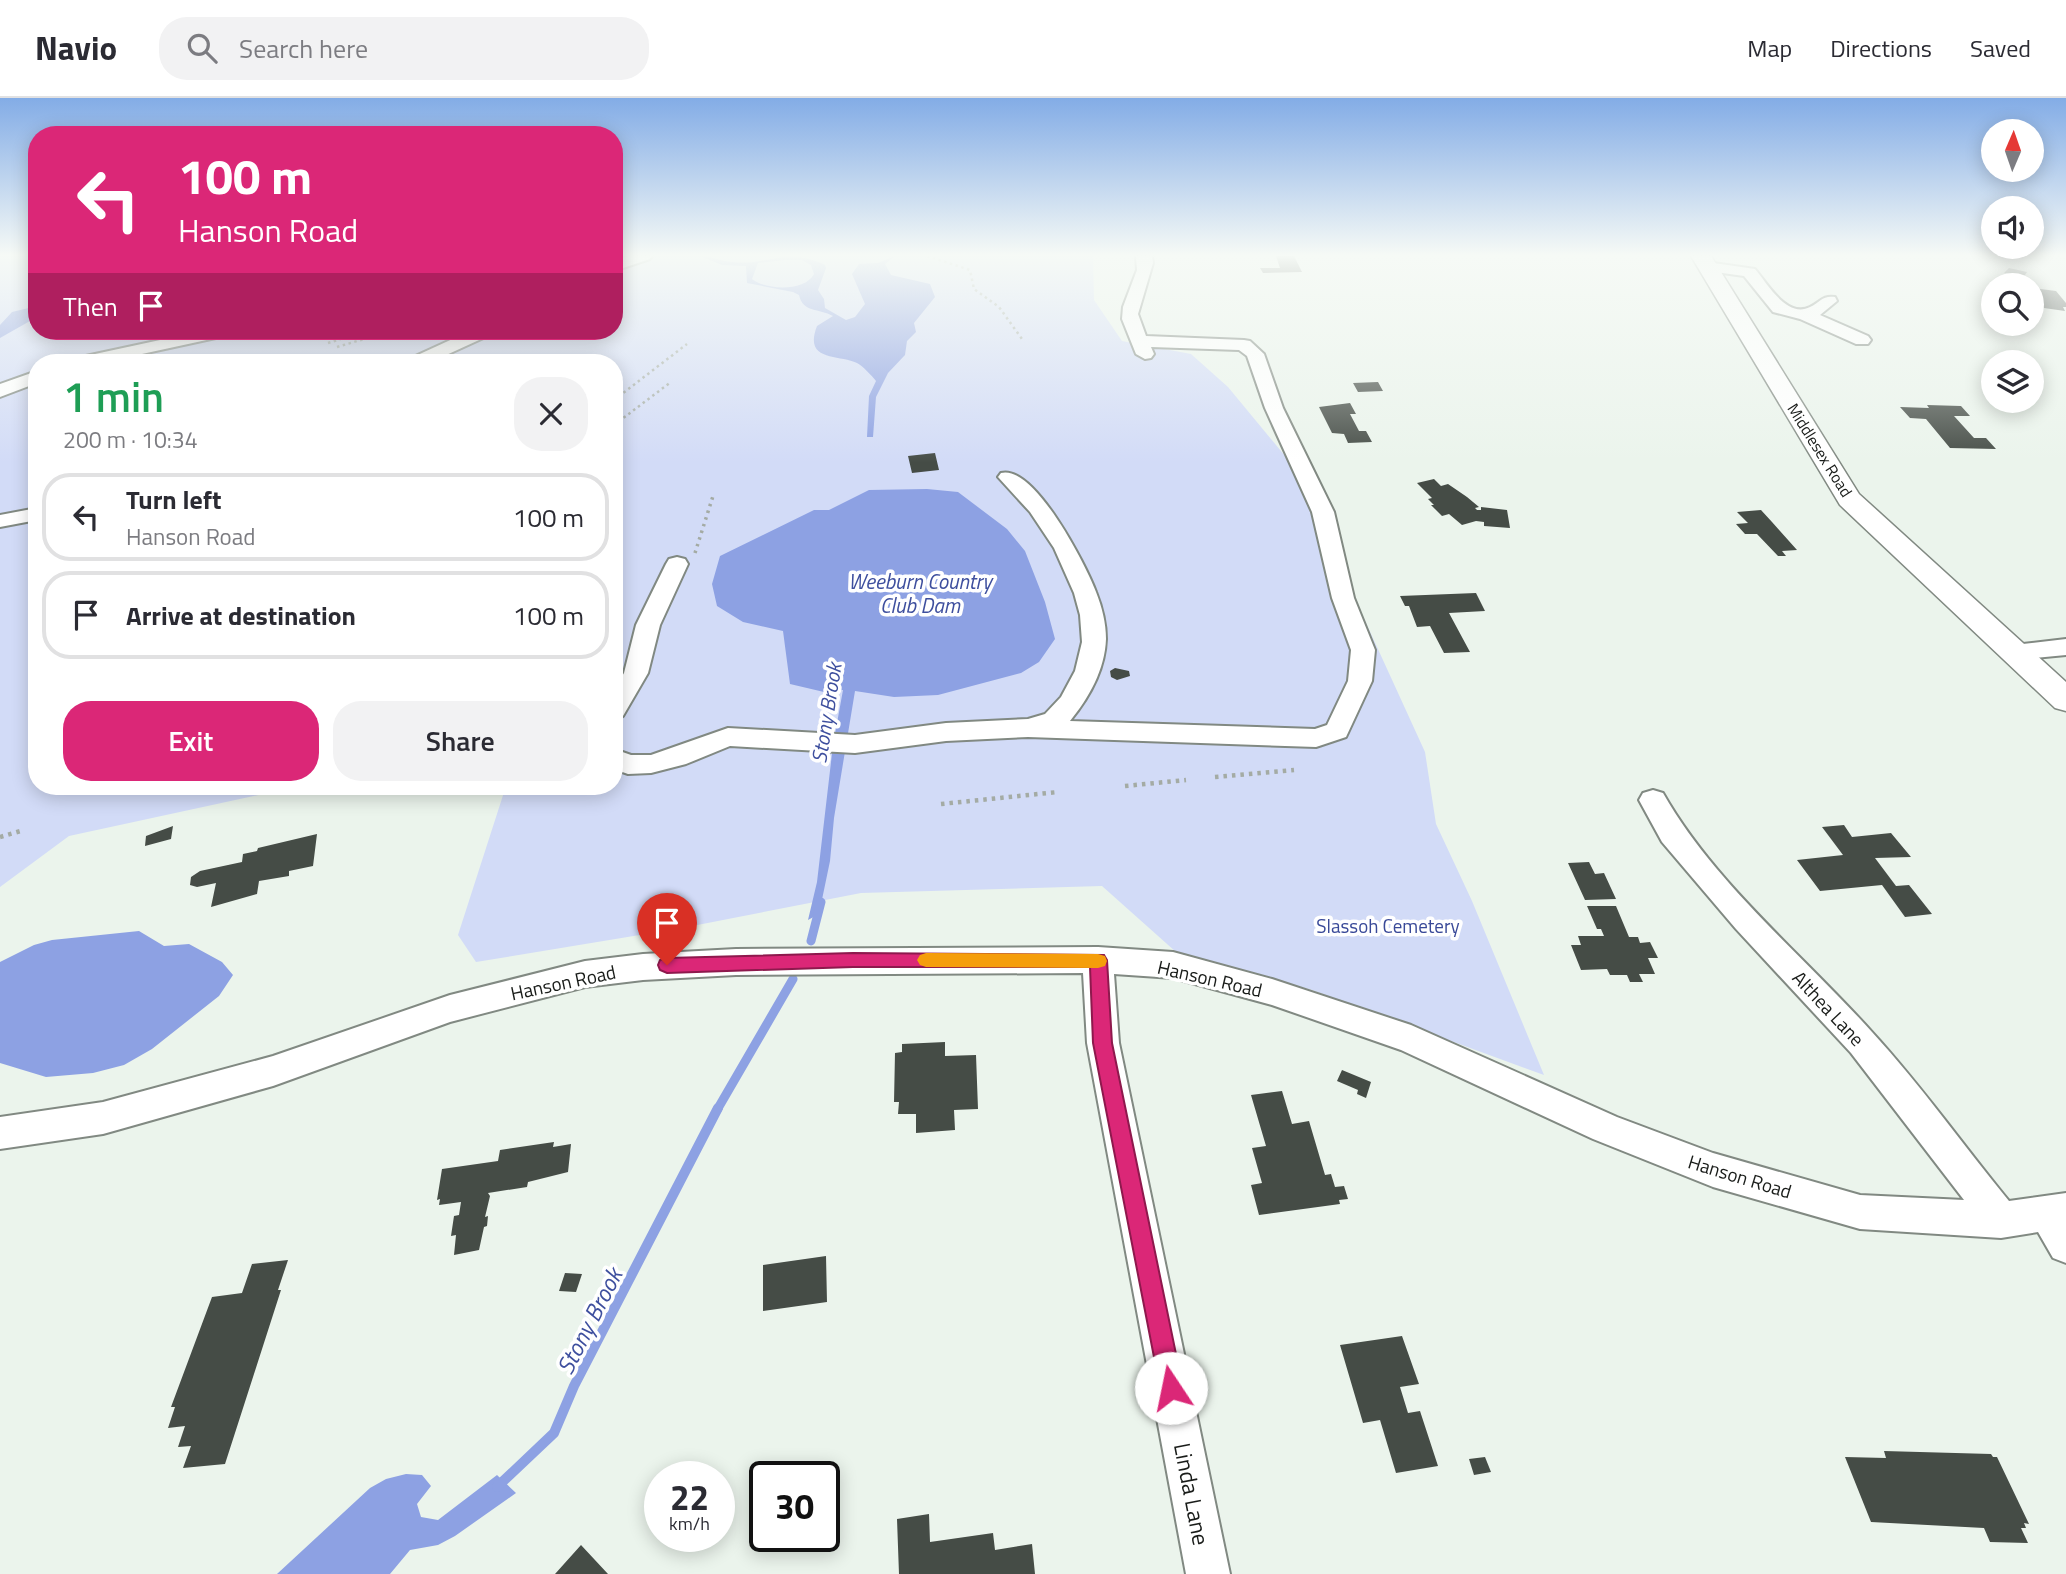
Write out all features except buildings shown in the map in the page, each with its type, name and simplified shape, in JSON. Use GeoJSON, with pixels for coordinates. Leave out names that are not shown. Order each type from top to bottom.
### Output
{"type":"FeatureCollection","features":[{"type":"Feature","properties":{"kind":"main road","name":"Middlesex Road"},"geometry":{"type":"LineString","coordinates":[[1743,325],[1849,499],[2066,700]]}},
{"type":"Feature","properties":{"kind":"street"},"geometry":{"type":"LineString","coordinates":[[623,762],[628,765],[651,764],[728,737],[855,744],[946,732],[1028,729],[1316,738],[1337,731],[1360,681],[1363,650],[1343,598],[1323,512],[1274,408],[1255,354],[1244,345],[1144,348],[1132,325]]}},
{"type":"Feature","properties":{"kind":"street"},"geometry":{"type":"LineString","coordinates":[[1828,325],[1862,340]]}},
{"type":"Feature","properties":{"kind":"street"},"geometry":{"type":"LineString","coordinates":[[118,354],[183,340]]}},
{"type":"Feature","properties":{"kind":"street"},"geometry":{"type":"LineString","coordinates":[[434,354],[465,340]]}},
{"type":"Feature","properties":{"kind":"street"},"geometry":{"type":"LineString","coordinates":[[0,391],[28,380]]}},
{"type":"Feature","properties":{"kind":"street"},"geometry":{"type":"LineString","coordinates":[[1007,477],[1027,492],[1079,575],[1094,633],[1091,660],[1085,678],[1071,702],[1053,721],[1028,729]]}},
{"type":"Feature","properties":{"kind":"street"},"geometry":{"type":"LineString","coordinates":[[0,521],[28,516]]}},
{"type":"Feature","properties":{"kind":"street"},"geometry":{"type":"LineString","coordinates":[[623,695],[636,673],[648,625],[677,564]]}},
{"type":"Feature","properties":{"kind":"street"},"geometry":{"type":"LineString","coordinates":[[2014,652],[2066,647]]}},
{"type":"Feature","properties":{"kind":"street","name":"Althea Lane"},"geometry":{"type":"LineString","coordinates":[[1653,800],[1672,835],[1747,921],[1862,1043],[2001,1220]]}},
{"type":"Feature","properties":{"kind":"street","name":"Hanson Road"},"geometry":{"type":"LineString","coordinates":[[0,1133],[116,1115],[273,1071],[450,1009],[585,974],[736,961],[1098,960],[1173,965],[1272,992],[1398,1034],[1605,1128],[1713,1170],[1860,1212],[2001,1220],[2057,1211]]}},
{"type":"Feature","properties":{"kind":"street","name":"Linda Lane"},"geometry":{"type":"LineString","coordinates":[[1098,960],[1103,1043],[1208,1574]]}},
{"type":"Feature","properties":{"kind":"street"},"geometry":{"type":"LineString","coordinates":[[2057,1211],[2066,1245]]}},
{"type":"Feature","properties":{"kind":"path"},"geometry":{"type":"LineString","coordinates":[[1011,325],[1021,339]]}},
{"type":"Feature","properties":{"kind":"path"},"geometry":{"type":"LineString","coordinates":[[328,343],[338,340]]}},
{"type":"Feature","properties":{"kind":"path"},"geometry":{"type":"LineString","coordinates":[[337,347],[361,340]]}},
{"type":"Feature","properties":{"kind":"path"},"geometry":{"type":"LineString","coordinates":[[623,393],[687,344]]}},
{"type":"Feature","properties":{"kind":"path"},"geometry":{"type":"LineString","coordinates":[[623,418],[671,382]]}},
{"type":"Feature","properties":{"kind":"path"},"geometry":{"type":"LineString","coordinates":[[1215,777],[1294,770]]}},
{"type":"Feature","properties":{"kind":"path"},"geometry":{"type":"LineString","coordinates":[[1125,786],[1186,780]]}},
{"type":"Feature","properties":{"kind":"path"},"geometry":{"type":"LineString","coordinates":[[941,804],[1058,792]]}},
{"type":"Feature","properties":{"kind":"path"},"geometry":{"type":"LineString","coordinates":[[0,837],[24,830]]}},
{"type":"Feature","properties":{"kind":"green space","name":"Slassoh Cemetery"},"geometry":{"type":"Polygon","coordinates":[[[0,325],[28,325],[28,340],[623,340],[623,325],[1111,325],[1122,341],[1191,354],[1228,387],[1305,480],[1340,566],[1425,752],[1436,824],[1472,901],[1544,1075],[1312,990],[1176,952],[1102,886],[861,893],[682,928],[476,962],[458,935],[503,795],[623,795],[623,354],[28,354],[28,795],[258,795],[69,836],[0,887],[0,325]]]}},
{"type":"Feature","properties":{"kind":"water"},"geometry":{"type":"Polygon","coordinates":[[[0,325],[23,325],[0,338],[0,325]]]}},
{"type":"Feature","properties":{"kind":"water"},"geometry":{"type":"Polygon","coordinates":[[[914,325],[916,332],[907,341],[905,355],[888,373],[876,397],[873,437],[867,437],[869,396],[876,381],[859,364],[819,351],[814,338],[817,326],[914,325]]]}},
{"type":"Feature","properties":{"kind":"water","name":"Weeburn Country Club Dam"},"geometry":{"type":"Polygon","coordinates":[[[927,489],[958,492],[1007,529],[1025,551],[1045,602],[1055,639],[1039,662],[1021,673],[938,695],[894,697],[855,691],[834,818],[830,861],[819,914],[808,920],[817,882],[833,745],[843,690],[824,692],[790,684],[783,631],[743,622],[717,606],[712,584],[720,556],[814,510],[829,510],[869,490],[927,489]]]}},
{"type":"Feature","properties":{"kind":"water"},"geometry":{"type":"Polygon","coordinates":[[[139,931],[164,946],[189,944],[222,962],[233,975],[219,996],[152,1049],[124,1065],[93,1073],[46,1077],[0,1063],[0,962],[34,945],[52,940],[139,931]]]}},
{"type":"Feature","properties":{"kind":"water"},"geometry":{"type":"Polygon","coordinates":[[[406,1474],[422,1475],[431,1486],[417,1504],[421,1517],[438,1520],[497,1475],[516,1493],[455,1536],[438,1545],[410,1550],[390,1574],[277,1574],[370,1488],[386,1479],[406,1474]]]}},
{"type":"Feature","properties":{"kind":"waterway","name":"Stony Brook"},"geometry":{"type":"LineString","coordinates":[[811,941],[821,902]]}},
{"type":"Feature","properties":{"kind":"waterway","name":"Stony Brook"},"geometry":{"type":"LineString","coordinates":[[717,1110],[793,979]]}},
{"type":"Feature","properties":{"kind":"waterway","name":"Stony Brook"},"geometry":{"type":"LineString","coordinates":[[497,1487],[554,1433],[574,1386],[718,1108]]}},
{"type":"Feature","properties":{"kind":"slow traffic"},"geometry":{"type":"LineString","coordinates":[[926,960],[1098,961]]}},
{"type":"Feature","properties":{"kind":"route"},"geometry":{"type":"LineString","coordinates":[[667,965],[736,961],[1098,960],[1103,1043],[1171,1388]]}}]}
